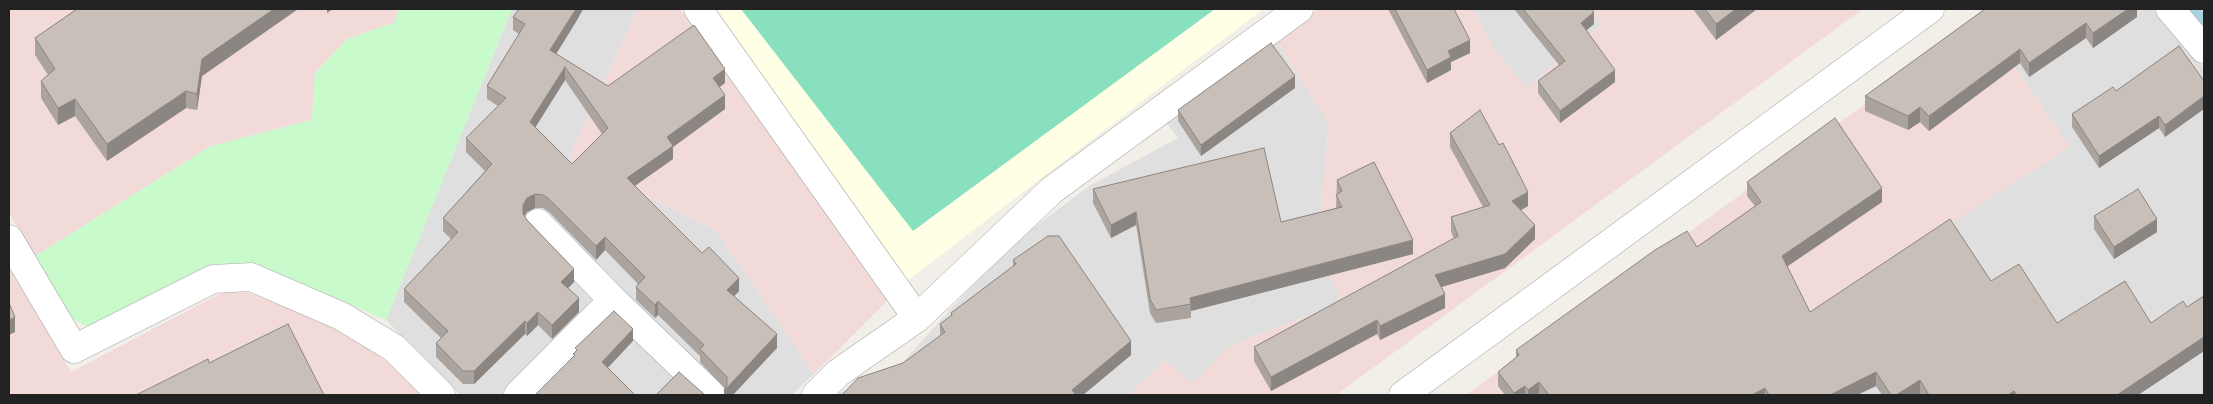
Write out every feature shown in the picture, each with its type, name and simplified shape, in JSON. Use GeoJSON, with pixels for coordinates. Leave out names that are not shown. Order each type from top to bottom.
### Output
{"type":"FeatureCollection","features":[{"type":"Feature","properties":{"kind":"street"},"geometry":{"type":"LineString","coordinates":[[698,9],[917,318]]}},
{"type":"Feature","properties":{"kind":"street"},"geometry":{"type":"LineString","coordinates":[[816,395],[838,373],[917,318],[1052,190],[1299,9]]}},
{"type":"Feature","properties":{"kind":"street"},"geometry":{"type":"LineString","coordinates":[[1403,395],[1930,9]]}},
{"type":"Feature","properties":{"kind":"street"},"geometry":{"type":"LineString","coordinates":[[2170,9],[2204,49]]}},
{"type":"Feature","properties":{"kind":"street"},"geometry":{"type":"LineString","coordinates":[[538,223],[613,300],[712,395]]}},
{"type":"Feature","properties":{"kind":"street"},"geometry":{"type":"LineString","coordinates":[[9,239],[74,349],[213,279],[251,277],[341,316],[394,348],[442,395]]}},
{"type":"Feature","properties":{"kind":"street"},"geometry":{"type":"LineString","coordinates":[[518,395],[613,300]]}},
{"type":"Feature","properties":{"kind":"shaded area"},"geometry":{"type":"Polygon","coordinates":[[[9,9],[399,9],[394,23],[347,39],[315,73],[312,120],[211,146],[34,257],[9,213],[9,9]]]}},
{"type":"Feature","properties":{"kind":"shaded area"},"geometry":{"type":"Polygon","coordinates":[[[512,9],[638,9],[569,158],[716,230],[814,374],[792,395],[460,395],[386,320],[512,9]]]}},
{"type":"Feature","properties":{"kind":"shaded area"},"geometry":{"type":"Polygon","coordinates":[[[638,9],[680,9],[889,299],[814,374],[716,230],[569,158],[638,9]]]}},
{"type":"Feature","properties":{"kind":"shaded area"},"geometry":{"type":"Polygon","coordinates":[[[715,9],[1263,9],[908,280],[715,9]]]}},
{"type":"Feature","properties":{"kind":"shaded area"},"geometry":{"type":"Polygon","coordinates":[[[1318,9],[1473,9],[1496,52],[1527,88],[1601,25],[1592,13],[1599,9],[1863,9],[1336,395],[1128,395],[1165,361],[1193,384],[1228,347],[1345,301],[1316,258],[1329,124],[1276,40],[1318,9]]]}},
{"type":"Feature","properties":{"kind":"shaded area"},"geometry":{"type":"Polygon","coordinates":[[[1473,9],[1599,9],[1592,13],[1602,25],[1527,88],[1496,52],[1473,9]]]}},
{"type":"Feature","properties":{"kind":"shaded area"},"geometry":{"type":"Polygon","coordinates":[[[1995,9],[2001,47],[2070,147],[1812,312],[1795,282],[1698,339],[1579,395],[1466,395],[1995,9]]]}},
{"type":"Feature","properties":{"kind":"shaded area"},"geometry":{"type":"Polygon","coordinates":[[[2056,9],[2155,9],[2204,68],[2204,395],[1579,395],[1698,339],[1796,282],[1811,311],[2070,147],[2001,47],[2056,9]]]}},
{"type":"Feature","properties":{"kind":"shaded area"},"geometry":{"type":"Polygon","coordinates":[[[1276,40],[1329,124],[1316,258],[1346,301],[1228,347],[1193,384],[1165,361],[1128,395],[834,395],[903,362],[1003,251],[1089,186],[1178,138],[1165,121],[1276,40]]]}},
{"type":"Feature","properties":{"kind":"shaded area"},"geometry":{"type":"Polygon","coordinates":[[[13,270],[71,372],[233,287],[337,327],[396,368],[424,395],[9,395],[9,272],[13,270]]]}},
{"type":"Feature","properties":{"kind":"green space"},"geometry":{"type":"Polygon","coordinates":[[[399,9],[512,9],[386,320],[257,264],[222,265],[90,328],[69,317],[34,257],[211,146],[312,120],[315,73],[347,39],[394,23],[399,9]]]}},
{"type":"Feature","properties":{"kind":"green space"},"geometry":{"type":"Polygon","coordinates":[[[741,9],[1215,9],[913,231],[741,9]]]}},
{"type":"Feature","properties":{"kind":"building"},"geometry":{"type":"Polygon","coordinates":[[[77,9],[274,9],[202,59],[197,94],[186,91],[107,144],[75,99],[58,108],[41,81],[55,69],[35,38],[77,9]]]}},
{"type":"Feature","properties":{"kind":"building"},"geometry":{"type":"Polygon","coordinates":[[[519,9],[576,9],[550,50],[608,86],[694,25],[725,69],[713,78],[725,95],[667,137],[673,146],[627,178],[702,253],[709,247],[739,278],[727,290],[777,334],[724,391],[727,385],[727,377],[700,349],[704,345],[658,301],[655,305],[636,287],[645,277],[605,237],[596,246],[543,195],[535,194],[527,198],[523,205],[523,214],[574,269],[561,282],[579,298],[552,325],[538,312],[527,323],[525,321],[474,371],[463,371],[436,343],[448,331],[404,289],[458,232],[443,218],[492,164],[466,138],[506,98],[487,86],[525,24],[513,17],[519,9]],[[565,67],[530,122],[572,164],[608,128],[565,67]]]}},
{"type":"Feature","properties":{"kind":"building"},"geometry":{"type":"Polygon","coordinates":[[[1395,9],[1454,9],[1470,40],[1448,51],[1451,57],[1427,70],[1395,9]]]}},
{"type":"Feature","properties":{"kind":"building"},"geometry":{"type":"Polygon","coordinates":[[[1523,9],[1591,9],[1594,12],[1581,23],[1615,70],[1560,111],[1538,81],[1565,61],[1523,9]]]}},
{"type":"Feature","properties":{"kind":"building"},"geometry":{"type":"Polygon","coordinates":[[[1705,9],[1736,9],[1716,24],[1705,9]]]}},
{"type":"Feature","properties":{"kind":"building"},"geometry":{"type":"Polygon","coordinates":[[[1985,9],[2128,9],[2093,33],[2086,23],[2029,63],[2020,49],[1929,116],[1920,107],[1908,116],[1865,96],[1985,9]]]}},
{"type":"Feature","properties":{"kind":"building"},"geometry":{"type":"Polygon","coordinates":[[[1271,43],[1295,76],[1201,145],[1178,110],[1271,43]]]}},
{"type":"Feature","properties":{"kind":"building"},"geometry":{"type":"Polygon","coordinates":[[[2179,46],[2204,81],[2204,96],[2165,125],[2159,116],[2099,156],[2072,114],[2113,87],[2116,91],[2179,46]]]}},
{"type":"Feature","properties":{"kind":"building"},"geometry":{"type":"Polygon","coordinates":[[[1480,110],[1499,145],[1503,143],[1528,192],[1512,201],[1535,225],[1505,254],[1435,275],[1445,294],[1380,326],[1377,320],[1271,377],[1254,347],[1458,236],[1451,217],[1490,205],[1450,133],[1480,110]]]}},
{"type":"Feature","properties":{"kind":"building"},"geometry":{"type":"Polygon","coordinates":[[[1835,118],[1882,188],[1782,256],[1810,312],[1950,219],[1991,281],[2019,264],[2057,323],[2125,281],[2151,323],[2183,301],[2187,307],[2204,296],[2204,337],[2117,395],[2017,395],[2014,391],[2008,395],[1929,395],[1920,380],[1896,395],[1891,395],[1876,372],[1833,395],[1769,395],[1765,388],[1752,395],[1549,395],[1539,382],[1528,390],[1525,386],[1514,393],[1498,372],[1519,355],[1516,350],[1655,250],[1687,231],[1697,247],[1761,202],[1747,182],[1835,118]]]}},
{"type":"Feature","properties":{"kind":"building"},"geometry":{"type":"Polygon","coordinates":[[[1264,148],[1281,222],[1342,207],[1336,195],[1342,191],[1337,180],[1374,162],[1413,240],[1190,298],[1191,304],[1156,310],[1150,299],[1136,212],[1111,225],[1093,189],[1264,148]]]}},
{"type":"Feature","properties":{"kind":"building"},"geometry":{"type":"Polygon","coordinates":[[[2138,189],[2157,219],[2114,247],[2094,216],[2138,189]]]}},
{"type":"Feature","properties":{"kind":"building"},"geometry":{"type":"Polygon","coordinates":[[[1048,236],[1059,236],[1131,341],[1072,390],[1076,395],[842,395],[858,378],[903,363],[945,332],[940,324],[952,315],[951,313],[1016,264],[1013,260],[1048,236]]]}},
{"type":"Feature","properties":{"kind":"building"},"geometry":{"type":"Polygon","coordinates":[[[9,303],[15,317],[9,320],[9,303]]]}},
{"type":"Feature","properties":{"kind":"building"},"geometry":{"type":"Polygon","coordinates":[[[614,311],[633,329],[602,362],[635,395],[535,395],[575,355],[573,354],[577,350],[575,348],[614,311]]]}},
{"type":"Feature","properties":{"kind":"building"},"geometry":{"type":"Polygon","coordinates":[[[288,324],[324,395],[136,395],[208,359],[209,363],[288,324]]]}},
{"type":"Feature","properties":{"kind":"building"},"geometry":{"type":"Polygon","coordinates":[[[679,372],[705,395],[656,395],[679,372]]]}},
{"type":"Feature","properties":{"kind":"waterway"},"geometry":{"type":"LineString","coordinates":[[2194,9],[2204,21]]}}]}
